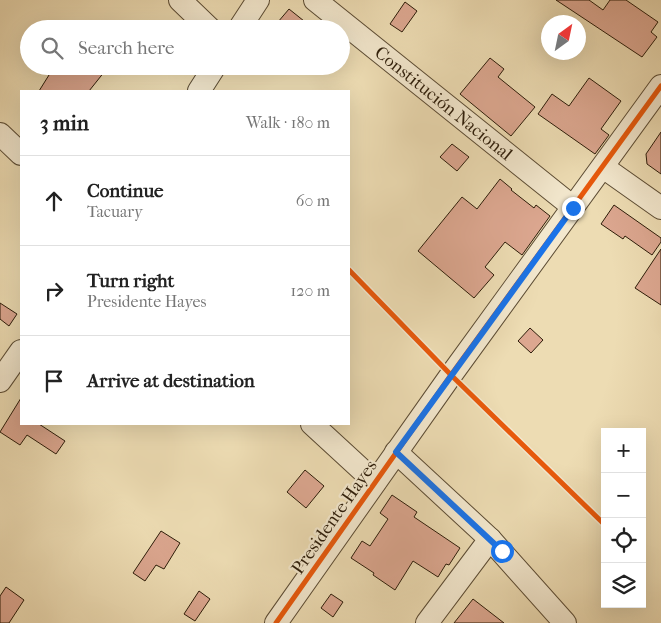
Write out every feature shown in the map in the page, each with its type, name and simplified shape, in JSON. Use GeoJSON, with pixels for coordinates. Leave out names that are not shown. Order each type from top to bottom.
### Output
{"type":"FeatureCollection","features":[{"type":"Feature","properties":{"kind":"street"},"geometry":{"type":"LineString","coordinates":[[180,0],[201,20]]}},
{"type":"Feature","properties":{"kind":"street"},"geometry":{"type":"LineString","coordinates":[[245,20],[258,0]]}},
{"type":"Feature","properties":{"kind":"street","name":"Constitución Nacional"},"geometry":{"type":"LineString","coordinates":[[315,0],[340,20]]}},
{"type":"Feature","properties":{"kind":"street","name":"Constitución Nacional"},"geometry":{"type":"LineString","coordinates":[[350,28],[573,208]]}},
{"type":"Feature","properties":{"kind":"street"},"geometry":{"type":"LineString","coordinates":[[201,90],[210,75]]}},
{"type":"Feature","properties":{"kind":"street","name":"Presidente Hayes"},"geometry":{"type":"LineString","coordinates":[[276,623],[396,452],[661,86]]}},
{"type":"Feature","properties":{"kind":"street"},"geometry":{"type":"LineString","coordinates":[[0,134],[20,153]]}},
{"type":"Feature","properties":{"kind":"street"},"geometry":{"type":"LineString","coordinates":[[603,167],[661,208]]}},
{"type":"Feature","properties":{"kind":"street"},"geometry":{"type":"LineString","coordinates":[[0,381],[20,352]]}},
{"type":"Feature","properties":{"kind":"street"},"geometry":{"type":"LineString","coordinates":[[313,425],[375,482]]}},
{"type":"Feature","properties":{"kind":"street"},"geometry":{"type":"LineString","coordinates":[[396,452],[490,538],[565,623]]}},
{"type":"Feature","properties":{"kind":"street"},"geometry":{"type":"LineString","coordinates":[[428,623],[490,538]]}},
{"type":"Feature","properties":{"kind":"building"},"geometry":{"type":"Polygon","coordinates":[[[556,0],[589,0],[603,10],[610,0],[626,0],[658,22],[651,32],[657,37],[642,57],[586,20],[586,15],[579,15],[556,0]]]}},
{"type":"Feature","properties":{"kind":"building"},"geometry":{"type":"Polygon","coordinates":[[[405,2],[417,11],[402,32],[390,24],[405,2]]]}},
{"type":"Feature","properties":{"kind":"building"},"geometry":{"type":"Polygon","coordinates":[[[289,9],[303,20],[280,20],[289,9]]]}},
{"type":"Feature","properties":{"kind":"building"},"geometry":{"type":"Polygon","coordinates":[[[490,58],[504,69],[498,77],[535,107],[511,136],[460,94],[490,58]]]}},
{"type":"Feature","properties":{"kind":"building"},"geometry":{"type":"Polygon","coordinates":[[[49,75],[102,75],[90,90],[40,90],[49,75]]]}},
{"type":"Feature","properties":{"kind":"building"},"geometry":{"type":"Polygon","coordinates":[[[589,78],[621,101],[601,129],[609,135],[595,154],[538,114],[552,94],[569,106],[589,78]]]}},
{"type":"Feature","properties":{"kind":"building"},"geometry":{"type":"Polygon","coordinates":[[[661,132],[661,174],[647,164],[646,154],[661,132]]]}},
{"type":"Feature","properties":{"kind":"building"},"geometry":{"type":"Polygon","coordinates":[[[452,144],[469,157],[457,171],[440,157],[452,144]]]}},
{"type":"Feature","properties":{"kind":"building"},"geometry":{"type":"Polygon","coordinates":[[[500,179],[534,208],[536,205],[550,216],[522,255],[505,242],[485,267],[494,275],[474,298],[418,251],[462,197],[477,209],[500,179]]]}},
{"type":"Feature","properties":{"kind":"building"},"geometry":{"type":"Polygon","coordinates":[[[614,205],[661,238],[661,242],[652,255],[625,236],[623,239],[601,224],[614,205]]]}},
{"type":"Feature","properties":{"kind":"building"},"geometry":{"type":"Polygon","coordinates":[[[661,249],[661,305],[635,288],[661,249]]]}},
{"type":"Feature","properties":{"kind":"building"},"geometry":{"type":"Polygon","coordinates":[[[0,303],[17,314],[9,326],[0,319],[0,303]]]}},
{"type":"Feature","properties":{"kind":"building"},"geometry":{"type":"Polygon","coordinates":[[[530,328],[543,340],[531,353],[518,341],[530,328]]]}},
{"type":"Feature","properties":{"kind":"building"},"geometry":{"type":"Polygon","coordinates":[[[20,400],[20,425],[41,425],[65,441],[56,454],[27,435],[20,445],[0,432],[20,400]]]}},
{"type":"Feature","properties":{"kind":"building"},"geometry":{"type":"Polygon","coordinates":[[[305,470],[324,486],[306,508],[287,492],[305,470]]]}},
{"type":"Feature","properties":{"kind":"building"},"geometry":{"type":"Polygon","coordinates":[[[392,495],[417,512],[414,517],[460,548],[449,565],[446,564],[438,577],[413,561],[395,590],[351,558],[362,541],[370,546],[388,519],[380,513],[392,495]]]}},
{"type":"Feature","properties":{"kind":"building"},"geometry":{"type":"Polygon","coordinates":[[[161,531],[180,543],[164,569],[156,565],[145,581],[133,573],[161,531]]]}},
{"type":"Feature","properties":{"kind":"building"},"geometry":{"type":"Polygon","coordinates":[[[6,587],[24,600],[9,623],[0,623],[0,596],[6,587]]]}},
{"type":"Feature","properties":{"kind":"building"},"geometry":{"type":"Polygon","coordinates":[[[199,591],[210,599],[195,621],[184,614],[199,591]]]}},
{"type":"Feature","properties":{"kind":"building"},"geometry":{"type":"Polygon","coordinates":[[[331,594],[343,602],[333,617],[321,608],[331,594]]]}},
{"type":"Feature","properties":{"kind":"building"},"geometry":{"type":"Polygon","coordinates":[[[473,599],[504,623],[454,623],[473,599]]]}},
{"type":"Feature","properties":{"kind":"cycle path"},"geometry":{"type":"LineString","coordinates":[[276,623],[451,375],[661,86]]}},
{"type":"Feature","properties":{"kind":"cycle path"},"geometry":{"type":"LineString","coordinates":[[350,271],[451,375],[601,521]]}},
{"type":"Feature","properties":{"kind":"route"},"geometry":{"type":"LineString","coordinates":[[502,551],[396,452],[573,208]]}}]}
